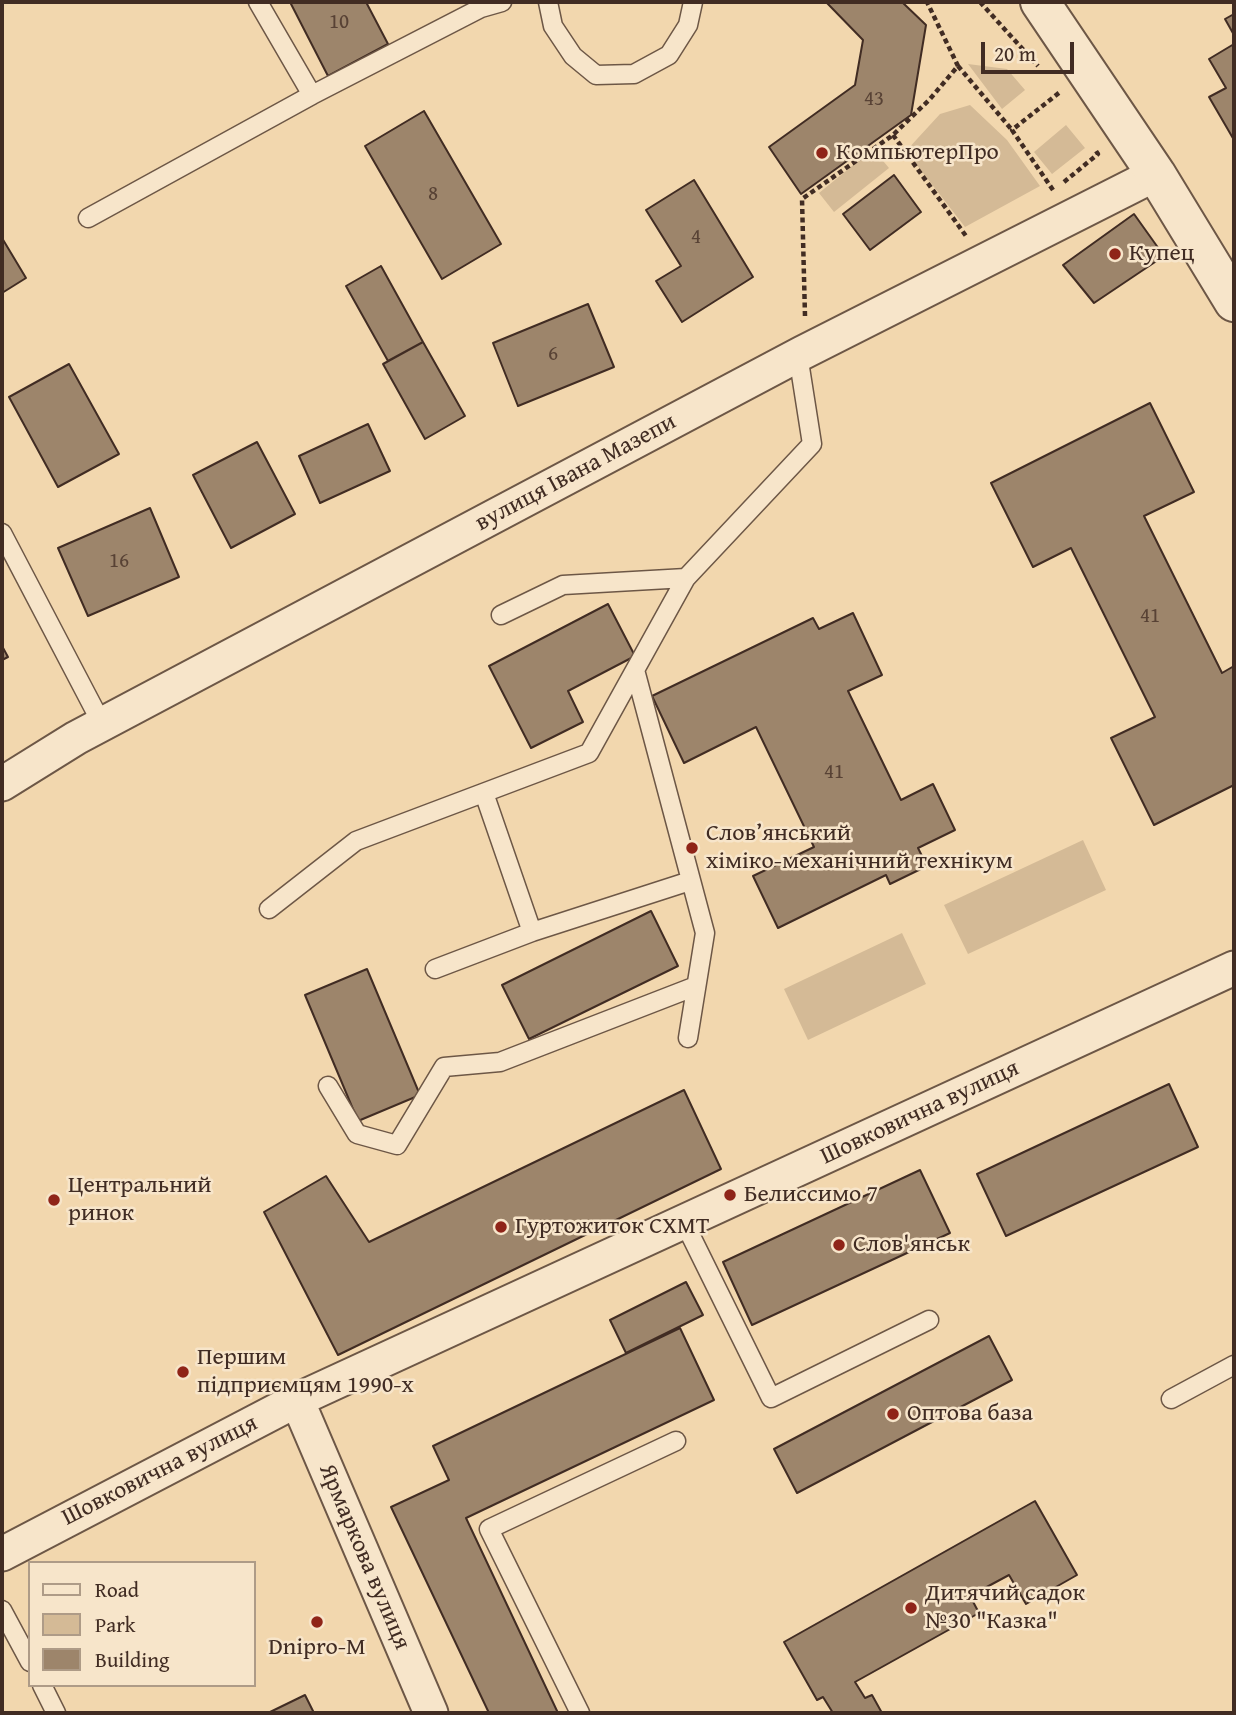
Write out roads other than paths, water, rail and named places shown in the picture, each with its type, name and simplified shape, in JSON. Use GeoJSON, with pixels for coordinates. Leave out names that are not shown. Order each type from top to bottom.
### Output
{"type":"FeatureCollection","features":[{"type":"Feature","properties":{"kind":"street"},"geometry":{"type":"LineString","coordinates":[[1040,2],[1156,174],[1234,302]]}},
{"type":"Feature","properties":{"kind":"street","name":"вулиця Івана Мазепи"},"geometry":{"type":"LineString","coordinates":[[2,784],[76,738],[800,354],[1156,174]]}},
{"type":"Feature","properties":{"kind":"street","name":"Шовковична вулиця"},"geometry":{"type":"LineString","coordinates":[[2,1553],[297,1400],[1234,968]]}},
{"type":"Feature","properties":{"kind":"street","name":"Ярмаркова вулиця"},"geometry":{"type":"LineString","coordinates":[[297,1400],[430,1713]]}},
{"type":"Feature","properties":{"kind":"lane"},"geometry":{"type":"LineString","coordinates":[[258,2],[312,95]]}},
{"type":"Feature","properties":{"kind":"lane"},"geometry":{"type":"LineString","coordinates":[[88,218],[312,95],[481,8],[502,2]]}},
{"type":"Feature","properties":{"kind":"lane"},"geometry":{"type":"LineString","coordinates":[[548,2],[553,26],[573,56],[596,75],[634,74],[669,55],[688,25],[693,2]]}},
{"type":"Feature","properties":{"kind":"lane"},"geometry":{"type":"LineString","coordinates":[[269,909],[356,842],[589,753],[686,578],[811,444],[800,354]]}},
{"type":"Feature","properties":{"kind":"lane"},"geometry":{"type":"LineString","coordinates":[[2,533],[102,724]]}},
{"type":"Feature","properties":{"kind":"lane"},"geometry":{"type":"LineString","coordinates":[[502,615],[563,584],[686,578]]}},
{"type":"Feature","properties":{"kind":"lane"},"geometry":{"type":"LineString","coordinates":[[635,670],[705,933],[688,1038]]}},
{"type":"Feature","properties":{"kind":"lane"},"geometry":{"type":"LineString","coordinates":[[484,793],[532,932]]}},
{"type":"Feature","properties":{"kind":"lane"},"geometry":{"type":"LineString","coordinates":[[435,970],[532,932],[690,881]]}},
{"type":"Feature","properties":{"kind":"lane"},"geometry":{"type":"LineString","coordinates":[[328,1086],[357,1134],[397,1145],[444,1067],[500,1062],[696,986]]}},
{"type":"Feature","properties":{"kind":"lane"},"geometry":{"type":"LineString","coordinates":[[684,1222],[771,1398],[929,1320]]}},
{"type":"Feature","properties":{"kind":"lane"},"geometry":{"type":"LineString","coordinates":[[1171,1399],[1234,1365]]}},
{"type":"Feature","properties":{"kind":"lane"},"geometry":{"type":"LineString","coordinates":[[580,1713],[489,1529],[676,1441]]}},
{"type":"Feature","properties":{"kind":"lane"},"geometry":{"type":"LineString","coordinates":[[2,1610],[8,1637],[28,1660]]}},
{"type":"Feature","properties":{"kind":"lane"},"geometry":{"type":"LineString","coordinates":[[43,1687],[57,1713]]}},
{"type":"Feature","properties":{"kind":"place","name":"КомпьютерПро"},"geometry":{"type":"Point","coordinates":[822,153]}},
{"type":"Feature","properties":{"kind":"place","name":"Купец"},"geometry":{"type":"Point","coordinates":[1115,254]}},
{"type":"Feature","properties":{"kind":"place","name":"Слов’янський хіміко-механічний технікум"},"geometry":{"type":"Point","coordinates":[692,848]}},
{"type":"Feature","properties":{"kind":"place","name":"Белиссимо 7"},"geometry":{"type":"Point","coordinates":[730,1195]}},
{"type":"Feature","properties":{"kind":"place","name":"Центральний ринок"},"geometry":{"type":"Point","coordinates":[54,1200]}},
{"type":"Feature","properties":{"kind":"place","name":"Гуртожиток СХМТ"},"geometry":{"type":"Point","coordinates":[501,1227]}},
{"type":"Feature","properties":{"kind":"place","name":"Слов'янськ"},"geometry":{"type":"Point","coordinates":[839,1245]}},
{"type":"Feature","properties":{"kind":"place","name":"Першим підприємцям 1990-х"},"geometry":{"type":"Point","coordinates":[183,1372]}},
{"type":"Feature","properties":{"kind":"place","name":"Оптова база"},"geometry":{"type":"Point","coordinates":[893,1414]}},
{"type":"Feature","properties":{"kind":"place","name":"Дитячий садок №30 \"Казка\""},"geometry":{"type":"Point","coordinates":[911,1608]}},
{"type":"Feature","properties":{"kind":"place","name":"Dnipro-M"},"geometry":{"type":"Point","coordinates":[317,1622]}}]}
